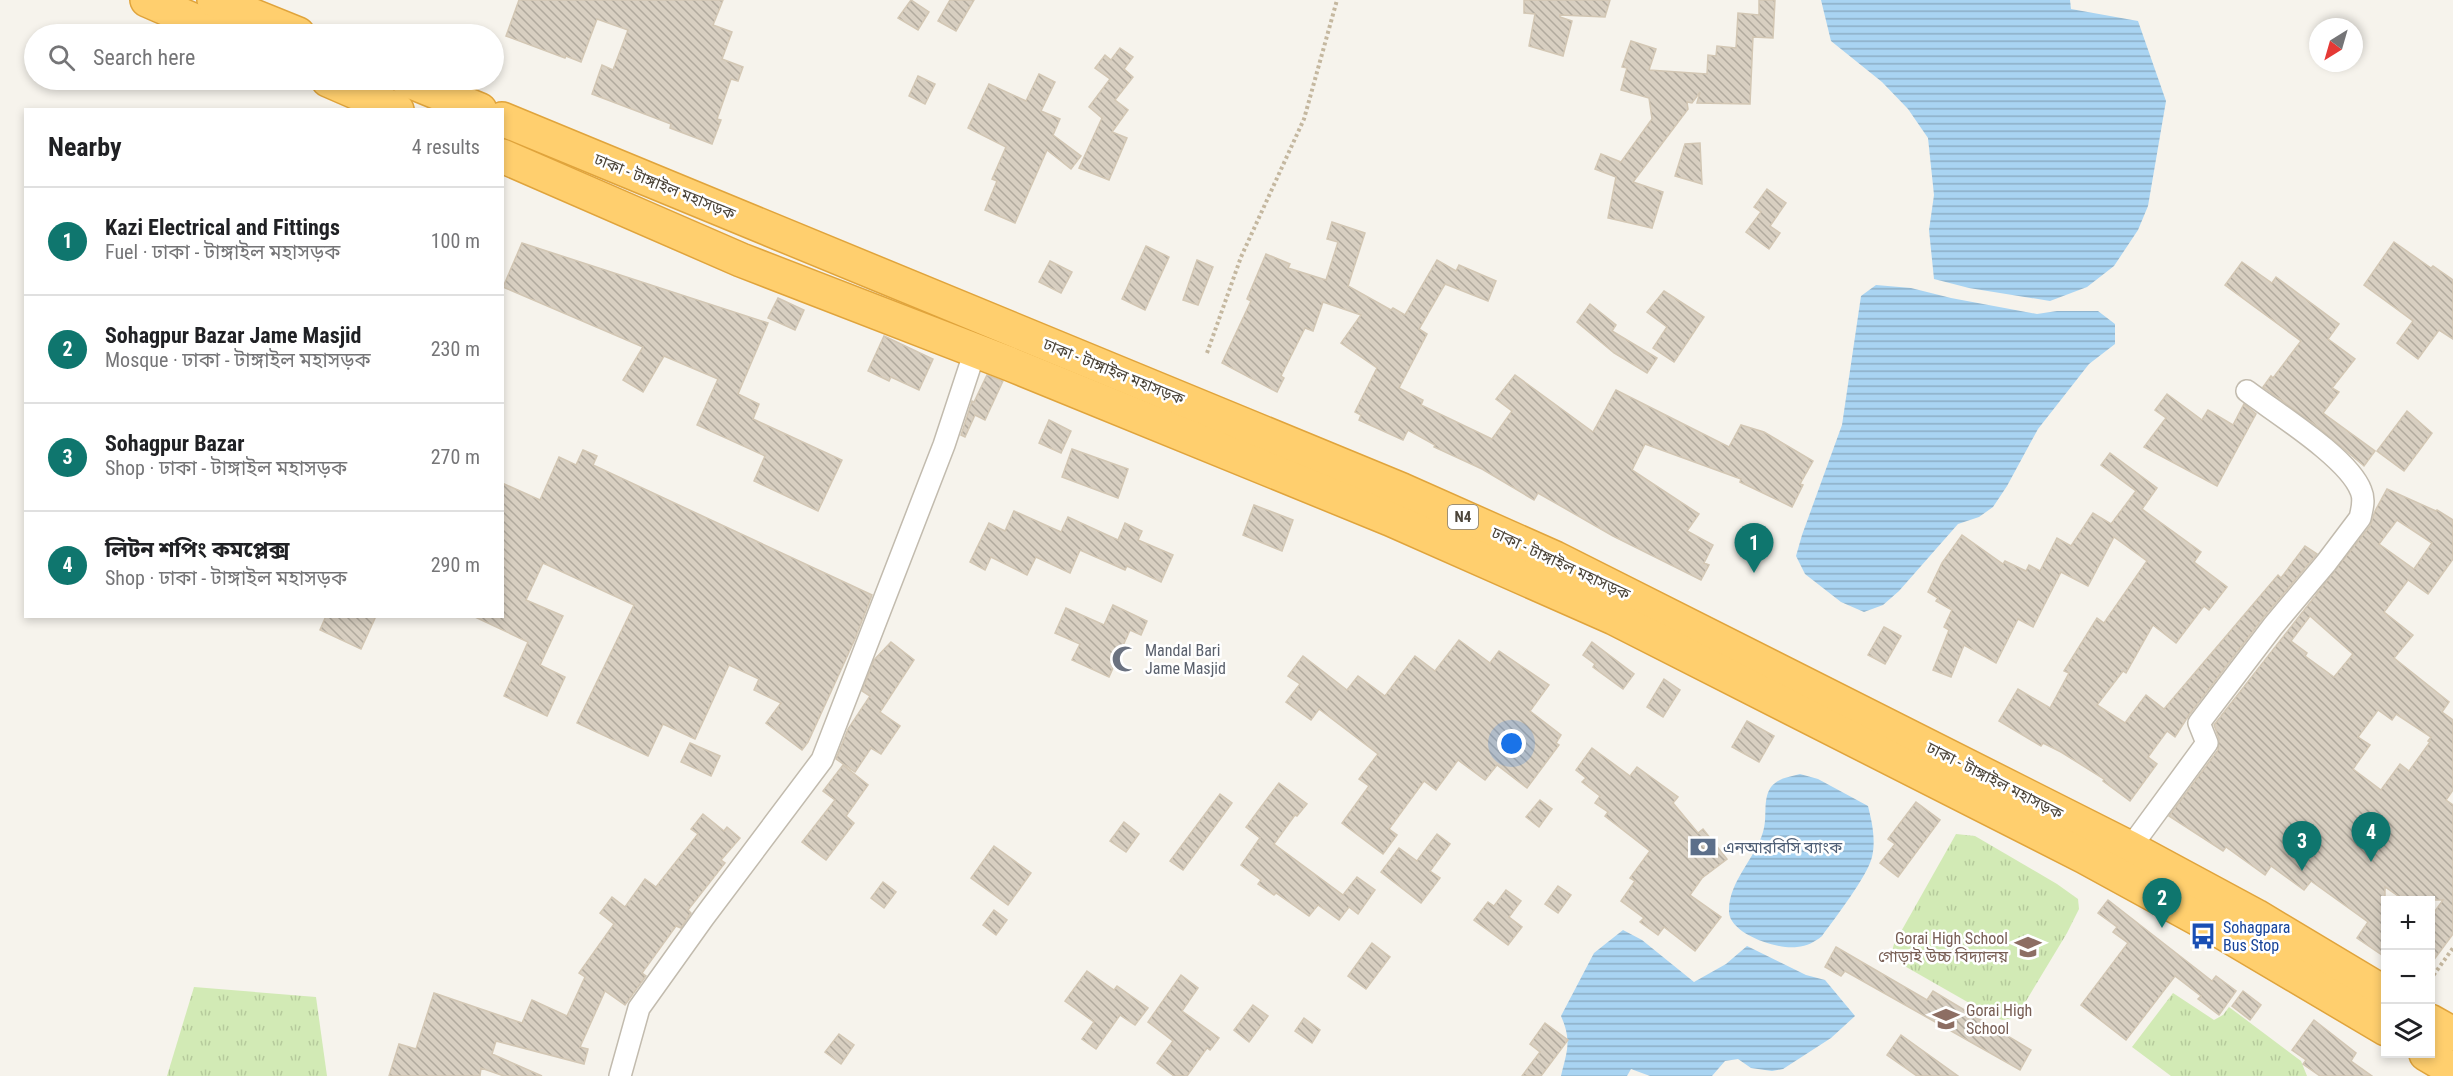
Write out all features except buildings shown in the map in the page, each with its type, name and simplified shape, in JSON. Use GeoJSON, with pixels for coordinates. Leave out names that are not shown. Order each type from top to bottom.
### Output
{"type":"FeatureCollection","features":[{"type":"Feature","properties":{"kind":"highway"},"geometry":{"type":"LineString","coordinates":[[147,0],[202,24]]}},
{"type":"Feature","properties":{"kind":"highway"},"geometry":{"type":"LineString","coordinates":[[214,0],[273,24]]}},
{"type":"Feature","properties":{"kind":"highway"},"geometry":{"type":"LineString","coordinates":[[351,90],[392,108]]}},
{"type":"Feature","properties":{"kind":"highway"},"geometry":{"type":"LineString","coordinates":[[431,90],[475,108]]}},
{"type":"Feature","properties":{"kind":"highway","name":"ঢাকা - টাঙ্গাইল মহাসড়ক"},"geometry":{"type":"LineString","coordinates":[[504,120],[1402,490],[1555,558],[2130,848],[2256,916],[2381,992]]}},
{"type":"Feature","properties":{"kind":"highway","name":"ঢাকা - টাঙ্গাইল মহাসড়ক"},"geometry":{"type":"LineString","coordinates":[[504,157],[741,260],[1163,425],[1390,519],[1614,618],[2095,863],[2222,932],[2381,1027]]}},
{"type":"Feature","properties":{"kind":"highway"},"geometry":{"type":"LineString","coordinates":[[612,204],[626,170]]}},
{"type":"Feature","properties":{"kind":"highway"},"geometry":{"type":"LineString","coordinates":[[2435,1024],[2453,1034]]}},
{"type":"Feature","properties":{"kind":"highway"},"geometry":{"type":"LineString","coordinates":[[2434,1058],[2453,1070]]}},
{"type":"Feature","properties":{"kind":"street"},"geometry":{"type":"LineString","coordinates":[[620,1076],[639,1008],[822,760],[944,445],[975,351]]}},
{"type":"Feature","properties":{"kind":"street"},"geometry":{"type":"LineString","coordinates":[[2130,848],[2207,743],[2199,723],[2273,626],[2326,563],[2360,518],[2362,512],[2362,492],[2339,462],[2247,391]]}},
{"type":"Feature","properties":{"kind":"path"},"geometry":{"type":"LineString","coordinates":[[1207,353],[1241,257],[1304,119],[1337,0]]}},
{"type":"Feature","properties":{"kind":"path"},"geometry":{"type":"LineString","coordinates":[[2435,974],[2453,948]]}},
{"type":"Feature","properties":{"kind":"green space"},"geometry":{"type":"Polygon","coordinates":[[[1956,834],[1975,836],[2057,884],[2078,899],[2079,909],[2067,933],[2026,1001],[2011,1019],[2002,1020],[1985,1012],[1901,964],[1891,955],[1894,944],[1956,834]]]}},
{"type":"Feature","properties":{"kind":"green space"},"geometry":{"type":"Polygon","coordinates":[[[194,987],[316,997],[327,1076],[167,1076],[194,987]]]}},
{"type":"Feature","properties":{"kind":"green space"},"geometry":{"type":"Polygon","coordinates":[[[2173,993],[2214,1020],[2223,1015],[2229,1007],[2301,1061],[2307,1076],[2171,1076],[2132,1047],[2173,993]]]}},
{"type":"Feature","properties":{"kind":"water"},"geometry":{"type":"Polygon","coordinates":[[[1821,0],[2070,0],[2071,9],[2138,21],[2166,101],[2148,206],[2138,230],[2114,266],[2087,287],[2050,301],[1969,288],[1934,279],[1929,230],[1934,195],[1928,138],[1908,109],[1882,82],[1831,41],[1821,0]]]}},
{"type":"Feature","properties":{"kind":"water"},"geometry":{"type":"Polygon","coordinates":[[[1876,285],[1911,288],[2037,314],[2057,311],[2098,311],[2115,324],[2115,344],[2089,364],[2038,429],[1993,507],[1979,517],[1958,524],[1899,591],[1883,605],[1864,612],[1841,602],[1805,574],[1796,556],[1842,425],[1861,296],[1876,285]]]}},
{"type":"Feature","properties":{"kind":"water"},"geometry":{"type":"Polygon","coordinates":[[[1800,774],[1818,779],[1868,806],[1874,844],[1872,857],[1864,875],[1822,936],[1807,945],[1778,946],[1756,939],[1737,927],[1731,920],[1730,901],[1737,881],[1763,832],[1768,792],[1784,778],[1800,774]]]}},
{"type":"Feature","properties":{"kind":"water"},"geometry":{"type":"Polygon","coordinates":[[[1623,930],[1642,940],[1694,982],[1726,964],[1747,946],[1806,975],[1825,980],[1855,1016],[1831,1038],[1783,1069],[1772,1071],[1751,1068],[1738,1059],[1725,1061],[1712,1076],[1650,1076],[1631,1069],[1627,1076],[1561,1076],[1567,1053],[1567,1039],[1561,1016],[1594,953],[1623,930]]]}},
{"type":"Feature","properties":{"kind":"place","name":"Kazi Electrical and Fittings"},"geometry":{"type":"Point","coordinates":[1754,573]}},
{"type":"Feature","properties":{"kind":"place","name":"Mandal Bari Jame Masjid"},"geometry":{"type":"Point","coordinates":[1125,659]}},
{"type":"Feature","properties":{"kind":"place","name":"এনআরবিসি ব্যাংক"},"geometry":{"type":"Point","coordinates":[1703,847]}},
{"type":"Feature","properties":{"kind":"place","name":"লিটন শপিং কমপ্লেক্স"},"geometry":{"type":"Point","coordinates":[2371,862]}},
{"type":"Feature","properties":{"kind":"place","name":"Sohagpur Bazar"},"geometry":{"type":"Point","coordinates":[2302,871]}},
{"type":"Feature","properties":{"kind":"place","name":"Sohagpur Bazar Jame Masjid"},"geometry":{"type":"Point","coordinates":[2162,928]}},
{"type":"Feature","properties":{"kind":"place","name":"Sohagpara Bus Stop"},"geometry":{"type":"Point","coordinates":[2203,936]}},
{"type":"Feature","properties":{"kind":"place","name":"Gorai High School গোড়াই উচ্চ বিদ্যালয়"},"geometry":{"type":"Point","coordinates":[2028,947]}},
{"type":"Feature","properties":{"kind":"place","name":"Gorai High School"},"geometry":{"type":"Point","coordinates":[1946,1019]}}]}
